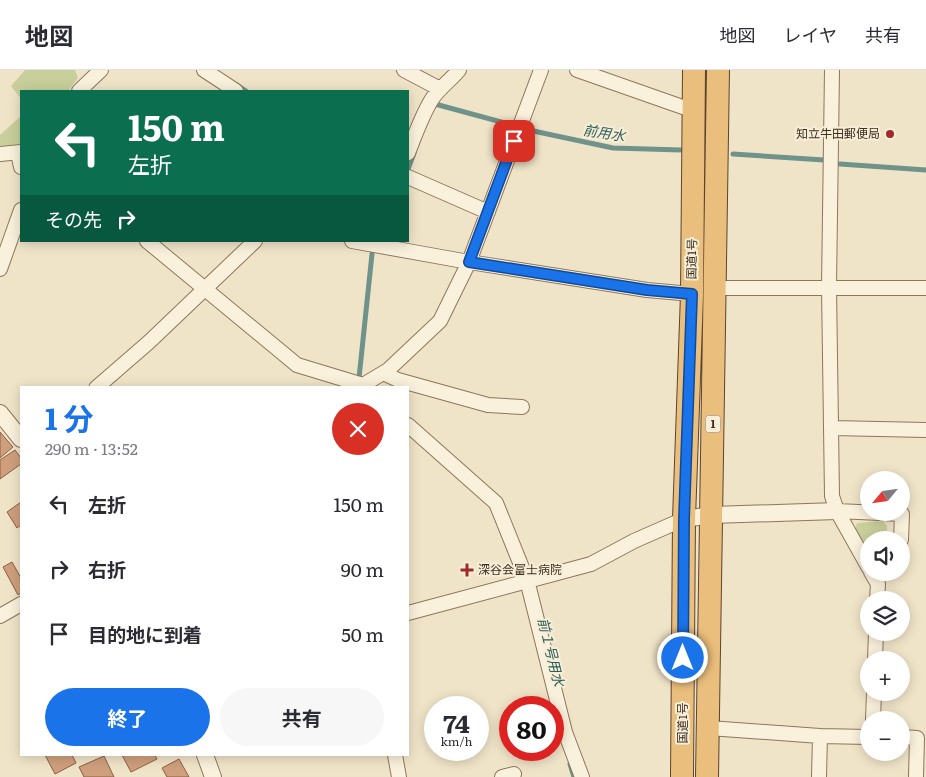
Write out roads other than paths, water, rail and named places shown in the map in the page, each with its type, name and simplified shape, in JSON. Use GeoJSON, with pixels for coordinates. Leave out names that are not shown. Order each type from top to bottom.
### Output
{"type":"FeatureCollection","features":[{"type":"Feature","properties":{"kind":"highway","name":"国道1号"},"geometry":{"type":"LineString","coordinates":[[682,777],[684,519],[692,294],[694,70]]}},
{"type":"Feature","properties":{"kind":"highway","name":"国道1号"},"geometry":{"type":"LineString","coordinates":[[708,777],[718,70]]}},
{"type":"Feature","properties":{"kind":"street"},"geometry":{"type":"LineString","coordinates":[[204,70],[234,90]]}},
{"type":"Feature","properties":{"kind":"street"},"geometry":{"type":"LineString","coordinates":[[404,70],[440,89]]}},
{"type":"Feature","properties":{"kind":"street"},"geometry":{"type":"LineString","coordinates":[[409,151],[431,100],[440,89],[450,82],[458,70]]}},
{"type":"Feature","properties":{"kind":"street"},"geometry":{"type":"LineString","coordinates":[[364,386],[383,373],[440,321],[469,262],[541,70]]}},
{"type":"Feature","properties":{"kind":"street"},"geometry":{"type":"LineString","coordinates":[[577,70],[694,111]]}},
{"type":"Feature","properties":{"kind":"street"},"geometry":{"type":"LineString","coordinates":[[832,70],[830,287],[832,496],[837,512],[860,552]]}},
{"type":"Feature","properties":{"kind":"street"},"geometry":{"type":"LineString","coordinates":[[80,90],[92,72]]}},
{"type":"Feature","properties":{"kind":"street"},"geometry":{"type":"LineString","coordinates":[[0,154],[19,152]]}},
{"type":"Feature","properties":{"kind":"street"},"geometry":{"type":"LineString","coordinates":[[409,177],[488,212]]}},
{"type":"Feature","properties":{"kind":"street"},"geometry":{"type":"LineString","coordinates":[[0,269],[20,213]]}},
{"type":"Feature","properties":{"kind":"street"},"geometry":{"type":"LineString","coordinates":[[148,242],[297,366],[360,386]]}},
{"type":"Feature","properties":{"kind":"street"},"geometry":{"type":"LineString","coordinates":[[98,386],[150,342],[254,242]]}},
{"type":"Feature","properties":{"kind":"street"},"geometry":{"type":"LineString","coordinates":[[358,242],[647,290],[692,294]]}},
{"type":"Feature","properties":{"kind":"street"},"geometry":{"type":"LineString","coordinates":[[716,288],[926,288]]}},
{"type":"Feature","properties":{"kind":"street"},"geometry":{"type":"LineString","coordinates":[[383,373],[398,380],[488,405],[522,407]]}},
{"type":"Feature","properties":{"kind":"street"},"geometry":{"type":"LineString","coordinates":[[0,413],[20,438]]}},
{"type":"Feature","properties":{"kind":"street"},"geometry":{"type":"LineString","coordinates":[[409,425],[496,503],[528,580],[565,732],[582,777]]}},
{"type":"Feature","properties":{"kind":"street"},"geometry":{"type":"LineString","coordinates":[[832,428],[926,430]]}},
{"type":"Feature","properties":{"kind":"street"},"geometry":{"type":"LineString","coordinates":[[409,613],[591,564],[634,541],[684,519],[712,515],[837,512],[902,514],[901,531]]}},
{"type":"Feature","properties":{"kind":"street"},"geometry":{"type":"LineString","coordinates":[[0,616],[20,605]]}},
{"type":"Feature","properties":{"kind":"street"},"geometry":{"type":"LineString","coordinates":[[709,728],[820,736],[860,737]]}},
{"type":"Feature","properties":{"kind":"street"},"geometry":{"type":"LineString","coordinates":[[819,777],[820,736]]}},
{"type":"Feature","properties":{"kind":"street"},"geometry":{"type":"LineString","coordinates":[[910,738],[917,738],[916,777]]}},
{"type":"Feature","properties":{"kind":"street"},"geometry":{"type":"LineString","coordinates":[[205,756],[213,777]]}},
{"type":"Feature","properties":{"kind":"street"},"geometry":{"type":"LineString","coordinates":[[395,756],[399,777]]}},
{"type":"Feature","properties":{"kind":"waterway","name":"前用水"},"geometry":{"type":"LineString","coordinates":[[237,85],[244,90]]}},
{"type":"Feature","properties":{"kind":"waterway","name":"前用水"},"geometry":{"type":"LineString","coordinates":[[434,106],[435,104],[516,126]]}},
{"type":"Feature","properties":{"kind":"waterway","name":"前用水"},"geometry":{"type":"LineString","coordinates":[[524,129],[613,148],[681,150]]}},
{"type":"Feature","properties":{"kind":"waterway","name":"前用水"},"geometry":{"type":"LineString","coordinates":[[409,166],[414,153]]}},
{"type":"Feature","properties":{"kind":"waterway","name":"前用水"},"geometry":{"type":"LineString","coordinates":[[733,154],[824,160]]}},
{"type":"Feature","properties":{"kind":"waterway","name":"前用水"},"geometry":{"type":"LineString","coordinates":[[840,164],[926,170]]}},
{"type":"Feature","properties":{"kind":"waterway","name":"前１号用水"},"geometry":{"type":"LineString","coordinates":[[359,378],[372,254]]}},
{"type":"Feature","properties":{"kind":"waterway","name":"前１号用水"},"geometry":{"type":"LineString","coordinates":[[570,764],[574,777]]}},
{"type":"Feature","properties":{"kind":"place","name":"知立牛田郵便局"},"geometry":{"type":"Point","coordinates":[890,134]}},
{"type":"Feature","properties":{"kind":"place","name":"深谷会富士病院"},"geometry":{"type":"Point","coordinates":[467,570]}}]}
